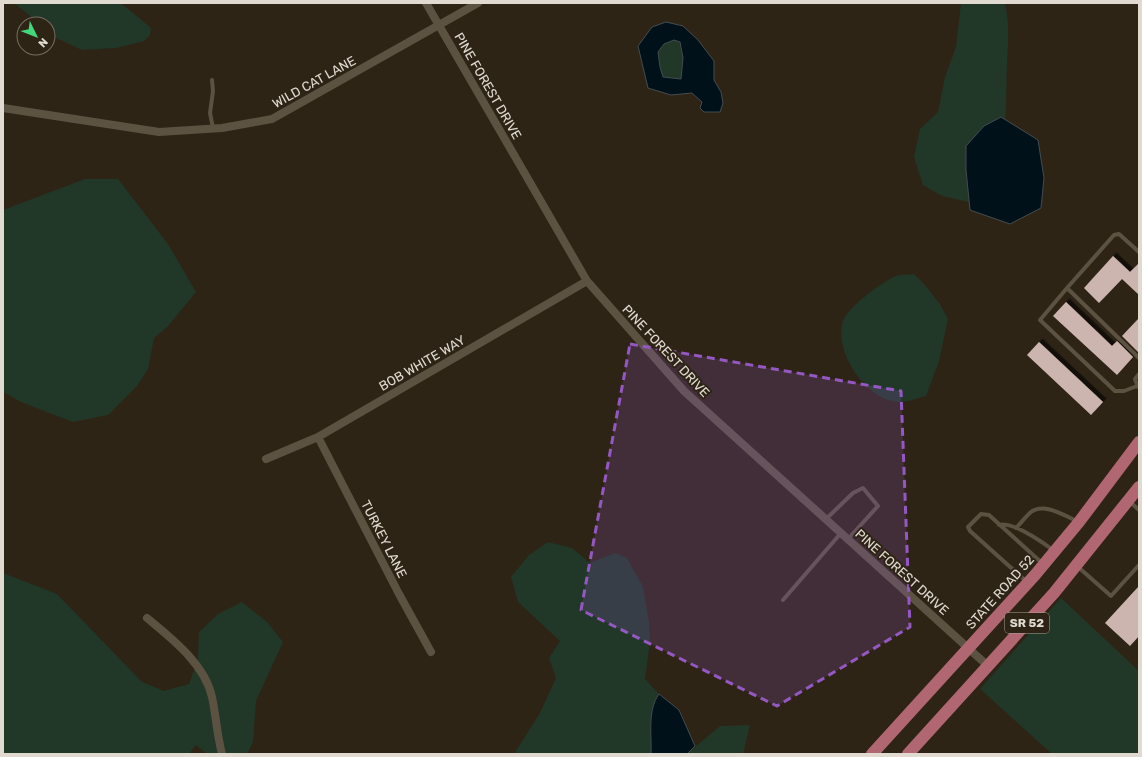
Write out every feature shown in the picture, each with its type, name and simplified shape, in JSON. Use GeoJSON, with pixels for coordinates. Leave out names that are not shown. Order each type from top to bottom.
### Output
{"type":"FeatureCollection","features":[{"type":"Feature","properties":{"kind":"main road","name":"STATE ROAD 52"},"geometry":{"type":"LineString","coordinates":[[872,754],[1028,583],[1079,522],[1139,442]]}},
{"type":"Feature","properties":{"kind":"main road","name":"SR 52"},"geometry":{"type":"LineString","coordinates":[[908,754],[1076,566],[1139,487]]}},
{"type":"Feature","properties":{"kind":"street","name":"PINE FOREST DRIVE"},"geometry":{"type":"LineString","coordinates":[[426,3],[587,281],[684,391],[988,666]]}},
{"type":"Feature","properties":{"kind":"street","name":"WILD CAT LANE"},"geometry":{"type":"LineString","coordinates":[[3,108],[159,132],[213,128],[272,119],[440,26],[478,3]]}},
{"type":"Feature","properties":{"kind":"street","name":"BOB WHITE WAY"},"geometry":{"type":"LineString","coordinates":[[266,459],[318,437],[587,281]]}},
{"type":"Feature","properties":{"kind":"street","name":"TURKEY LANE"},"geometry":{"type":"LineString","coordinates":[[318,437],[402,600],[431,652]]}},
{"type":"Feature","properties":{"kind":"street"},"geometry":{"type":"LineString","coordinates":[[147,618],[182,648],[198,667],[212,695],[218,738],[222,754]]}},
{"type":"Feature","properties":{"kind":"lane"},"geometry":{"type":"LineString","coordinates":[[212,80],[213,91],[210,113],[213,128]]}},
{"type":"Feature","properties":{"kind":"lane"},"geometry":{"type":"LineString","coordinates":[[1139,252],[1119,234],[1114,235],[1040,320],[1116,391],[1124,391],[1138,387],[1135,379],[1139,374]]}},
{"type":"Feature","properties":{"kind":"lane"},"geometry":{"type":"LineString","coordinates":[[1067,288],[1139,358]]}},
{"type":"Feature","properties":{"kind":"lane"},"geometry":{"type":"LineString","coordinates":[[826,520],[853,493],[863,488],[878,506],[848,539]]}},
{"type":"Feature","properties":{"kind":"lane"},"geometry":{"type":"LineString","coordinates":[[1128,501],[1139,510]]}},
{"type":"Feature","properties":{"kind":"lane"},"geometry":{"type":"LineString","coordinates":[[1016,528],[1032,510],[1043,509],[1056,511],[1079,522]]}},
{"type":"Feature","properties":{"kind":"lane"},"geometry":{"type":"LineString","coordinates":[[1028,583],[970,531],[968,527],[976,517],[984,514],[999,524],[1044,564]]}},
{"type":"Feature","properties":{"kind":"lane"},"geometry":{"type":"LineString","coordinates":[[999,524],[1004,523],[1035,537],[1055,551]]}},
{"type":"Feature","properties":{"kind":"lane"},"geometry":{"type":"LineString","coordinates":[[782,600],[841,533]]}},
{"type":"Feature","properties":{"kind":"lane"},"geometry":{"type":"LineString","coordinates":[[1076,566],[1111,596],[1139,566]]}},
{"type":"Feature","properties":{"kind":"highlighted area"},"geometry":{"type":"Polygon","coordinates":[[[630,344],[901,391],[910,627],[777,706],[581,610],[630,344]]]}},
{"type":"Feature","properties":{"kind":"green space"},"geometry":{"type":"Polygon","coordinates":[[[14,3],[121,3],[151,28],[150,35],[144,41],[116,48],[82,50],[56,38],[56,16],[30,16],[14,3]]]}},
{"type":"Feature","properties":{"kind":"green space"},"geometry":{"type":"Polygon","coordinates":[[[961,3],[1005,3],[1008,27],[1005,120],[1001,117],[966,170],[969,202],[942,196],[923,185],[914,157],[920,129],[938,112],[945,77],[956,47],[961,3]]]}},
{"type":"Feature","properties":{"kind":"green space"},"geometry":{"type":"Polygon","coordinates":[[[674,40],[679,42],[683,58],[681,79],[663,77],[660,67],[658,52],[664,44],[674,40]]]}},
{"type":"Feature","properties":{"kind":"green space"},"geometry":{"type":"Polygon","coordinates":[[[85,179],[118,179],[168,244],[196,292],[168,326],[154,338],[148,369],[137,386],[108,415],[73,422],[21,402],[3,392],[3,210],[85,179]]]}},
{"type":"Feature","properties":{"kind":"green space"},"geometry":{"type":"Polygon","coordinates":[[[914,274],[940,304],[948,319],[939,361],[926,396],[899,402],[887,400],[875,393],[855,373],[843,347],[841,333],[843,321],[858,302],[883,283],[896,276],[914,274]]]}},
{"type":"Feature","properties":{"kind":"green space"},"geometry":{"type":"Polygon","coordinates":[[[548,542],[572,548],[590,563],[615,553],[627,558],[643,587],[649,622],[650,642],[645,679],[659,694],[655,701],[651,716],[651,754],[514,754],[540,713],[556,678],[549,658],[560,641],[518,602],[511,577],[529,555],[548,542]]]}},
{"type":"Feature","properties":{"kind":"green space"},"geometry":{"type":"Polygon","coordinates":[[[3,573],[57,594],[142,682],[164,691],[189,684],[198,659],[199,632],[218,614],[242,602],[268,623],[283,642],[256,701],[253,742],[247,754],[207,754],[196,745],[189,754],[3,754],[3,573]]]}},
{"type":"Feature","properties":{"kind":"green space"},"geometry":{"type":"Polygon","coordinates":[[[1061,598],[1139,671],[1139,754],[1052,754],[980,689],[1061,598]]]}},
{"type":"Feature","properties":{"kind":"green space"},"geometry":{"type":"Polygon","coordinates":[[[750,725],[743,754],[687,754],[720,726],[750,725]]]}},
{"type":"Feature","properties":{"kind":"water"},"geometry":{"type":"Polygon","coordinates":[[[666,22],[683,26],[698,40],[714,61],[714,80],[721,92],[723,103],[720,112],[704,112],[700,108],[702,102],[692,93],[671,95],[648,88],[638,46],[652,27],[666,22]],[[674,40],[664,44],[658,52],[663,77],[681,79],[683,58],[680,42],[674,40]]]}},
{"type":"Feature","properties":{"kind":"water"},"geometry":{"type":"Polygon","coordinates":[[[1001,117],[1038,140],[1044,178],[1041,208],[1010,224],[970,210],[966,170],[966,146],[984,126],[1001,117]]]}},
{"type":"Feature","properties":{"kind":"water"},"geometry":{"type":"Polygon","coordinates":[[[659,694],[679,710],[695,746],[687,754],[651,754],[651,715],[655,701],[659,694]]]}},
{"type":"Feature","properties":{"kind":"building"},"geometry":{"type":"Polygon","coordinates":[[[1113,256],[1130,272],[1139,263],[1139,295],[1122,279],[1099,303],[1084,288],[1113,256]]]}},
{"type":"Feature","properties":{"kind":"building"},"geometry":{"type":"Polygon","coordinates":[[[1066,302],[1112,346],[1117,341],[1133,357],[1117,375],[1053,316],[1066,302]]]}},
{"type":"Feature","properties":{"kind":"building"},"geometry":{"type":"Polygon","coordinates":[[[1139,318],[1139,350],[1138,352],[1122,336],[1139,318]]]}},
{"type":"Feature","properties":{"kind":"building"},"geometry":{"type":"Polygon","coordinates":[[[1039,342],[1103,402],[1091,415],[1027,355],[1039,342]]]}},
{"type":"Feature","properties":{"kind":"building"},"geometry":{"type":"Polygon","coordinates":[[[1139,586],[1139,636],[1130,646],[1105,623],[1139,586]]]}}]}
